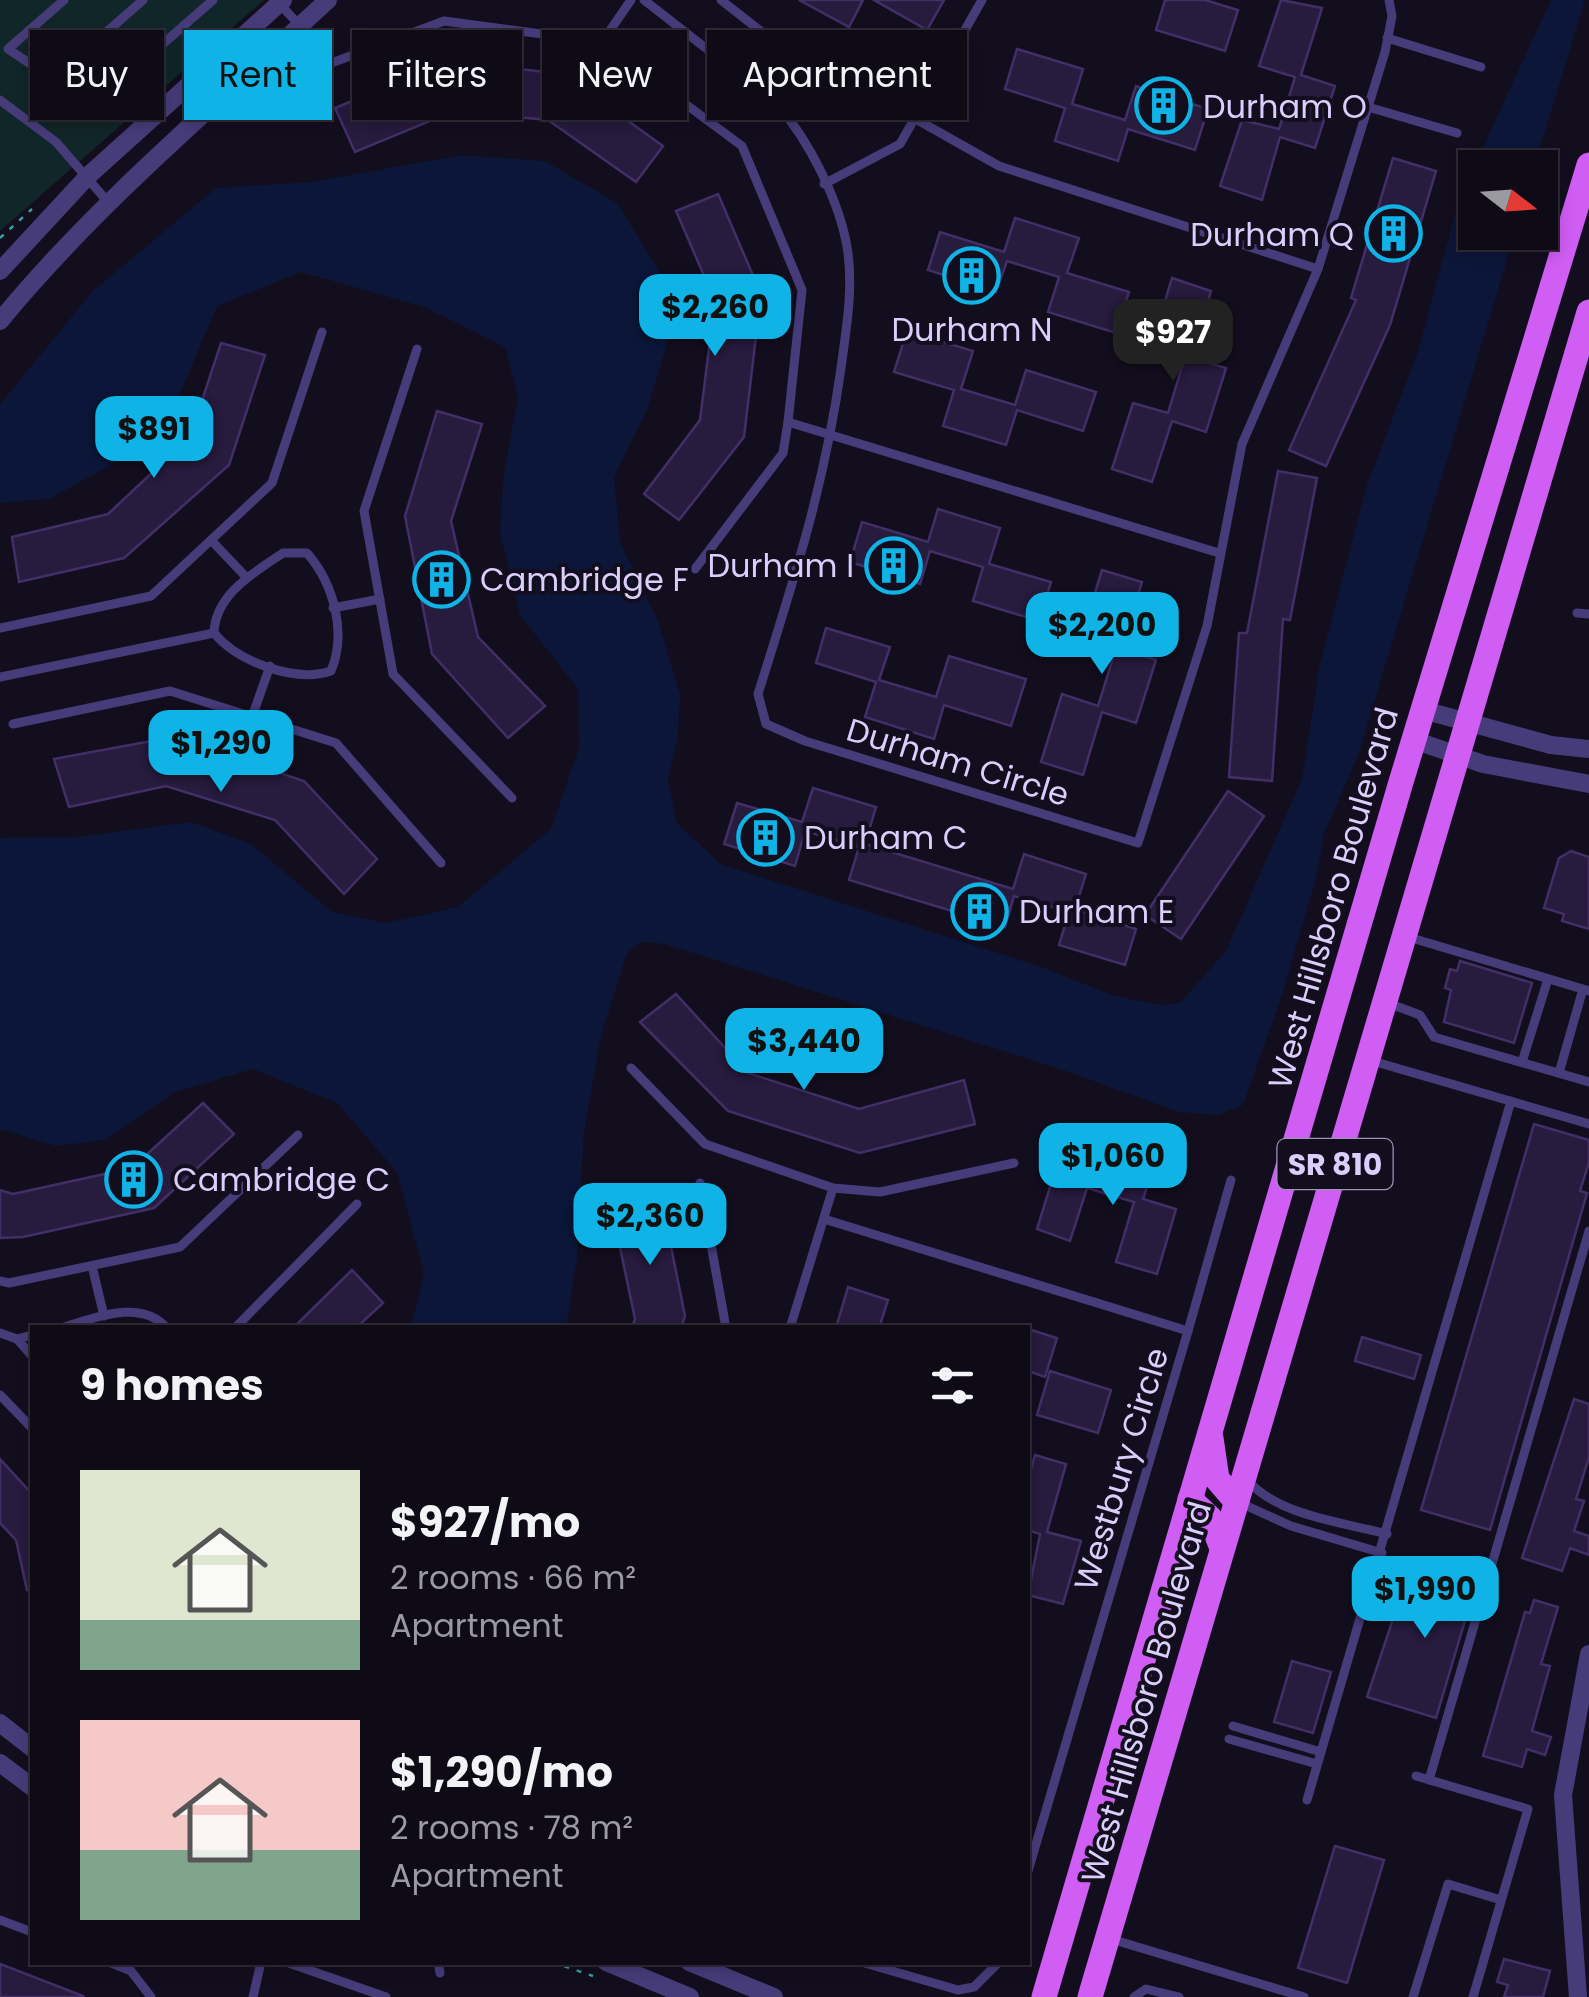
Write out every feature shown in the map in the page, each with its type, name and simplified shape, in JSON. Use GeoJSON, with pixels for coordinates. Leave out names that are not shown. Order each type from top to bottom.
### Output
{"type":"FeatureCollection","features":[{"type":"Feature","properties":{"kind":"main road","name":"West Hillsboro Boulevard"},"geometry":{"type":"LineString","coordinates":[[1044,1997],[1414,740],[1589,164]]}},
{"type":"Feature","properties":{"kind":"main road","name":"West Hillsboro Boulevard"},"geometry":{"type":"LineString","coordinates":[[1090,1997],[1455,756],[1573,385],[1589,312]]}},
{"type":"Feature","properties":{"kind":"main road"},"geometry":{"type":"LineString","coordinates":[[1210,1431],[1217,1479],[1239,1488]]}},
{"type":"Feature","properties":{"kind":"main road"},"geometry":{"type":"LineString","coordinates":[[1190,1499],[1210,1518],[1222,1548]]}},
{"type":"Feature","properties":{"kind":"street"},"geometry":{"type":"LineString","coordinates":[[0,321],[48,262],[108,202],[328,0]]}},
{"type":"Feature","properties":{"kind":"street"},"geometry":{"type":"LineString","coordinates":[[0,270],[88,176],[279,1]]}},
{"type":"Feature","properties":{"kind":"street"},"geometry":{"type":"LineString","coordinates":[[1423,710],[1551,745],[1589,749]]}},
{"type":"Feature","properties":{"kind":"street"},"geometry":{"type":"LineString","coordinates":[[1414,740],[1455,756],[1589,784]]}},
{"type":"Feature","properties":{"kind":"street"},"geometry":{"type":"LineString","coordinates":[[1578,1997],[1563,1795],[1589,1654]]}},
{"type":"Feature","properties":{"kind":"street"},"geometry":{"type":"LineString","coordinates":[[0,1723],[30,1746]]}},
{"type":"Feature","properties":{"kind":"street"},"geometry":{"type":"LineString","coordinates":[[0,1763],[30,1786]]}},
{"type":"Feature","properties":{"kind":"street"},"geometry":{"type":"LineString","coordinates":[[613,1965],[690,1997]]}},
{"type":"Feature","properties":{"kind":"street"},"geometry":{"type":"LineString","coordinates":[[697,1965],[774,1997]]}},
{"type":"Feature","properties":{"kind":"lane"},"geometry":{"type":"LineString","coordinates":[[30,63],[4,46],[64,0]]}},
{"type":"Feature","properties":{"kind":"lane"},"geometry":{"type":"LineString","coordinates":[[109,30],[143,0]]}},
{"type":"Feature","properties":{"kind":"lane"},"geometry":{"type":"LineString","coordinates":[[164,43],[213,0]]}},
{"type":"Feature","properties":{"kind":"lane"},"geometry":{"type":"LineString","coordinates":[[610,30],[630,0]]}},
{"type":"Feature","properties":{"kind":"lane","name":"Durham Circle"},"geometry":{"type":"LineString","coordinates":[[644,0],[776,103],[792,122],[824,184],[848,250],[850,298],[832,435],[822,488],[758,694],[766,724],[806,741],[1138,843],[1207,626],[1242,444],[1318,269],[1388,38],[1390,0]]}},
{"type":"Feature","properties":{"kind":"lane"},"geometry":{"type":"LineString","coordinates":[[720,0],[759,30]]}},
{"type":"Feature","properties":{"kind":"lane"},"geometry":{"type":"LineString","coordinates":[[965,30],[982,0]]}},
{"type":"Feature","properties":{"kind":"lane"},"geometry":{"type":"LineString","coordinates":[[279,1],[300,26]]}},
{"type":"Feature","properties":{"kind":"lane"},"geometry":{"type":"LineString","coordinates":[[334,62],[444,20],[542,34]]}},
{"type":"Feature","properties":{"kind":"lane"},"geometry":{"type":"LineString","coordinates":[[1388,38],[1480,67]]}},
{"type":"Feature","properties":{"kind":"lane"},"geometry":{"type":"LineString","coordinates":[[0,100],[32,122],[88,176],[108,202]]}},
{"type":"Feature","properties":{"kind":"lane"},"geometry":{"type":"LineString","coordinates":[[687,105],[742,146],[802,290],[783,453],[695,569]]}},
{"type":"Feature","properties":{"kind":"lane"},"geometry":{"type":"LineString","coordinates":[[1368,107],[1457,133]]}},
{"type":"Feature","properties":{"kind":"lane"},"geometry":{"type":"LineString","coordinates":[[824,184],[900,144],[915,120]]}},
{"type":"Feature","properties":{"kind":"lane"},"geometry":{"type":"LineString","coordinates":[[918,120],[999,166],[1318,269]]}},
{"type":"Feature","properties":{"kind":"lane"},"geometry":{"type":"LineString","coordinates":[[0,628],[151,596],[272,482],[322,332]]}},
{"type":"Feature","properties":{"kind":"lane"},"geometry":{"type":"LineString","coordinates":[[417,349],[364,511],[393,674],[512,798]]}},
{"type":"Feature","properties":{"kind":"lane"},"geometry":{"type":"LineString","coordinates":[[788,422],[1219,553]]}},
{"type":"Feature","properties":{"kind":"lane"},"geometry":{"type":"LineString","coordinates":[[210,540],[246,577]]}},
{"type":"Feature","properties":{"kind":"lane"},"geometry":{"type":"LineString","coordinates":[[283,553],[307,553],[324,573],[333,608],[340,648],[331,671],[310,678],[228,651],[214,634],[214,613],[246,577],[283,553]]}},
{"type":"Feature","properties":{"kind":"lane"},"geometry":{"type":"LineString","coordinates":[[333,608],[380,599]]}},
{"type":"Feature","properties":{"kind":"lane"},"geometry":{"type":"LineString","coordinates":[[1577,613],[1589,614]]}},
{"type":"Feature","properties":{"kind":"lane"},"geometry":{"type":"LineString","coordinates":[[0,677],[214,634]]}},
{"type":"Feature","properties":{"kind":"lane"},"geometry":{"type":"LineString","coordinates":[[252,717],[270,666]]}},
{"type":"Feature","properties":{"kind":"lane"},"geometry":{"type":"LineString","coordinates":[[13,724],[170,691],[336,743],[441,863]]}},
{"type":"Feature","properties":{"kind":"lane"},"geometry":{"type":"LineString","coordinates":[[1402,935],[1586,990],[1559,1073]]}},
{"type":"Feature","properties":{"kind":"lane"},"geometry":{"type":"LineString","coordinates":[[1522,1062],[1548,979]]}},
{"type":"Feature","properties":{"kind":"lane"},"geometry":{"type":"LineString","coordinates":[[1383,1001],[1420,1016],[1434,1037],[1589,1082]]}},
{"type":"Feature","properties":{"kind":"lane"},"geometry":{"type":"LineString","coordinates":[[1366,1059],[1589,1124]]}},
{"type":"Feature","properties":{"kind":"lane"},"geometry":{"type":"LineString","coordinates":[[631,1068],[705,1144],[834,1188],[880,1192],[1014,1163]]}},
{"type":"Feature","properties":{"kind":"lane"},"geometry":{"type":"LineString","coordinates":[[1307,1800],[1382,1553],[1510,1101]]}},
{"type":"Feature","properties":{"kind":"lane"},"geometry":{"type":"LineString","coordinates":[[0,1280],[9,1283],[180,1247],[298,1136]]}},
{"type":"Feature","properties":{"kind":"lane"},"geometry":{"type":"LineString","coordinates":[[1188,1331],[1231,1180]]}},
{"type":"Feature","properties":{"kind":"lane"},"geometry":{"type":"LineString","coordinates":[[700,1184],[725,1325]]}},
{"type":"Feature","properties":{"kind":"lane"},"geometry":{"type":"LineString","coordinates":[[791,1325],[834,1188]]}},
{"type":"Feature","properties":{"kind":"lane"},"geometry":{"type":"LineString","coordinates":[[239,1325],[357,1204]]}},
{"type":"Feature","properties":{"kind":"lane","name":"Westbury Circle"},"geometry":{"type":"LineString","coordinates":[[824,1218],[1188,1331],[1030,1864]]}},
{"type":"Feature","properties":{"kind":"lane"},"geometry":{"type":"LineString","coordinates":[[1429,1780],[1589,1231]]}},
{"type":"Feature","properties":{"kind":"lane"},"geometry":{"type":"LineString","coordinates":[[92,1266],[104,1316]]}},
{"type":"Feature","properties":{"kind":"lane"},"geometry":{"type":"LineString","coordinates":[[72,1325],[104,1316],[153,1313],[164,1325]]}},
{"type":"Feature","properties":{"kind":"lane"},"geometry":{"type":"LineString","coordinates":[[0,1333],[17,1338],[30,1335]]}},
{"type":"Feature","properties":{"kind":"lane"},"geometry":{"type":"LineString","coordinates":[[17,1338],[30,1354]]}},
{"type":"Feature","properties":{"kind":"lane"},"geometry":{"type":"LineString","coordinates":[[0,1394],[30,1426]]}},
{"type":"Feature","properties":{"kind":"lane"},"geometry":{"type":"LineString","coordinates":[[1239,1488],[1296,1510],[1387,1534]]}},
{"type":"Feature","properties":{"kind":"lane"},"geometry":{"type":"LineString","coordinates":[[1239,1488],[1291,1526],[1382,1553]]}},
{"type":"Feature","properties":{"kind":"lane"},"geometry":{"type":"LineString","coordinates":[[1232,1726],[1321,1752]]}},
{"type":"Feature","properties":{"kind":"lane"},"geometry":{"type":"LineString","coordinates":[[1229,1740],[1318,1764]]}},
{"type":"Feature","properties":{"kind":"lane"},"geometry":{"type":"LineString","coordinates":[[1416,1776],[1528,1809],[1473,1997]]}},
{"type":"Feature","properties":{"kind":"lane"},"geometry":{"type":"LineString","coordinates":[[1414,1997],[1448,1884],[1501,1900]]}},
{"type":"Feature","properties":{"kind":"lane"},"geometry":{"type":"LineString","coordinates":[[0,1920],[30,1931]]}},
{"type":"Feature","properties":{"kind":"lane"},"geometry":{"type":"LineString","coordinates":[[1108,1938],[1304,1997]]}},
{"type":"Feature","properties":{"kind":"lane"},"geometry":{"type":"LineString","coordinates":[[116,1965],[131,1971],[151,1997]]}},
{"type":"Feature","properties":{"kind":"lane"},"geometry":{"type":"LineString","coordinates":[[252,1997],[260,1965]]}},
{"type":"Feature","properties":{"kind":"lane"},"geometry":{"type":"LineString","coordinates":[[294,1965],[366,1994],[386,1997]]}},
{"type":"Feature","properties":{"kind":"lane"},"geometry":{"type":"LineString","coordinates":[[871,1965],[958,1990],[974,1987],[996,1965]]}},
{"type":"Feature","properties":{"kind":"lane"},"geometry":{"type":"LineString","coordinates":[[1134,1997],[1146,1989],[1179,1997]]}},
{"type":"Feature","properties":{"kind":"path"},"geometry":{"type":"LineString","coordinates":[[0,238],[43,198]]}},
{"type":"Feature","properties":{"kind":"green space"},"geometry":{"type":"Polygon","coordinates":[[[0,0],[264,0],[230,30],[184,30],[184,70],[164,88],[164,30],[30,30],[30,120],[127,120],[0,231],[0,0]]]}},
{"type":"Feature","properties":{"kind":"water"},"geometry":{"type":"Polygon","coordinates":[[[1551,0],[1585,0],[1539,150],[1482,150],[1551,0]]]}},
{"type":"Feature","properties":{"kind":"water"},"geometry":{"type":"Polygon","coordinates":[[[463,155],[545,161],[618,204],[664,280],[668,341],[647,410],[614,477],[620,542],[658,621],[680,695],[678,736],[668,779],[676,822],[720,864],[1041,967],[1115,996],[1160,1005],[1180,1003],[1226,951],[1302,779],[1320,664],[1367,485],[1418,352],[1458,203],[1458,250],[1510,250],[1358,756],[1323,836],[1318,871],[1282,995],[1243,1105],[1218,1115],[1179,1112],[1063,1070],[665,944],[642,942],[627,953],[601,1036],[584,1132],[577,1258],[566,1325],[411,1325],[424,1273],[397,1172],[337,1103],[253,1069],[175,1092],[105,1140],[56,1146],[0,1129],[0,838],[76,837],[191,822],[251,844],[332,912],[386,923],[458,907],[551,829],[579,748],[578,689],[520,615],[500,532],[504,473],[518,397],[505,347],[424,307],[301,272],[217,306],[179,396],[111,465],[49,499],[0,503],[0,404],[93,291],[216,188],[311,182],[463,155]]]}},
{"type":"Feature","properties":{"kind":"building"},"geometry":{"type":"Polygon","coordinates":[[[799,0],[863,0],[849,27],[799,0]]]}},
{"type":"Feature","properties":{"kind":"building"},"geometry":{"type":"Polygon","coordinates":[[[874,0],[944,0],[927,30],[874,0]]]}},
{"type":"Feature","properties":{"kind":"building"},"geometry":{"type":"Polygon","coordinates":[[[1165,0],[1205,0],[1238,10],[1225,51],[1156,30],[1165,0]]]}},
{"type":"Feature","properties":{"kind":"building"},"geometry":{"type":"Polygon","coordinates":[[[1281,0],[1322,8],[1301,75],[1335,86],[1315,148],[1280,137],[1262,200],[1220,186],[1242,120],[1279,129],[1295,77],[1259,66],[1281,0]]]}},
{"type":"Feature","properties":{"kind":"building","name":"Durham O"},"geometry":{"type":"Polygon","coordinates":[[[1017,49],[1083,69],[1072,104],[1125,120],[1136,86],[1208,109],[1195,150],[1128,129],[1118,161],[1055,141],[1065,108],[1005,89],[1017,49]]]}},
{"type":"Feature","properties":{"kind":"building"},"geometry":{"type":"Polygon","coordinates":[[[522,69],[542,72],[542,119],[522,118],[522,69]]]}},
{"type":"Feature","properties":{"kind":"building"},"geometry":{"type":"Polygon","coordinates":[[[352,101],[352,120],[432,120],[355,152],[335,108],[352,101]]]}},
{"type":"Feature","properties":{"kind":"building"},"geometry":{"type":"Polygon","coordinates":[[[548,120],[627,120],[663,146],[636,182],[548,120]]]}},
{"type":"Feature","properties":{"kind":"building"},"geometry":{"type":"Polygon","coordinates":[[[1393,158],[1436,171],[1390,325],[1326,466],[1289,450],[1356,300],[1351,298],[1393,158]]]}},
{"type":"Feature","properties":{"kind":"building"},"geometry":{"type":"Polygon","coordinates":[[[718,194],[761,294],[744,437],[679,520],[644,494],[700,420],[715,301],[676,211],[718,194]]]}},
{"type":"Feature","properties":{"kind":"building","name":"Durham N"},"geometry":{"type":"Polygon","coordinates":[[[1015,218],[1079,238],[1067,273],[1129,292],[1116,333],[1048,312],[1059,277],[1007,261],[996,292],[928,270],[940,232],[1004,252],[1015,218]]]}},
{"type":"Feature","properties":{"kind":"building"},"geometry":{"type":"Polygon","coordinates":[[[1172,278],[1211,291],[1191,358],[1226,368],[1206,432],[1172,421],[1152,482],[1112,469],[1133,403],[1168,413],[1184,360],[1150,350],[1172,278]]]}},
{"type":"Feature","properties":{"kind":"building"},"geometry":{"type":"Polygon","coordinates":[[[907,331],[973,351],[961,389],[1015,405],[1026,370],[1096,392],[1083,431],[1017,410],[1006,445],[943,426],[954,390],[894,372],[907,331]]]}},
{"type":"Feature","properties":{"kind":"building"},"geometry":{"type":"Polygon","coordinates":[[[221,343],[265,355],[229,465],[124,558],[19,582],[12,537],[108,514],[190,437],[221,343]]]}},
{"type":"Feature","properties":{"kind":"building","name":"Cambridge F"},"geometry":{"type":"Polygon","coordinates":[[[437,411],[482,424],[451,521],[478,637],[545,706],[508,738],[432,654],[405,516],[437,411]]]}},
{"type":"Feature","properties":{"kind":"building"},"geometry":{"type":"Polygon","coordinates":[[[1278,471],[1317,478],[1290,620],[1283,619],[1272,781],[1229,777],[1239,633],[1247,633],[1278,471]]]}},
{"type":"Feature","properties":{"kind":"building","name":"Durham I"},"geometry":{"type":"Polygon","coordinates":[[[938,509],[1000,528],[989,564],[1051,582],[1039,621],[973,601],[983,567],[930,551],[920,584],[850,562],[862,522],[928,542],[938,509]]]}},
{"type":"Feature","properties":{"kind":"building"},"geometry":{"type":"Polygon","coordinates":[[[1102,570],[1142,582],[1121,649],[1156,660],[1136,723],[1102,712],[1083,775],[1041,762],[1062,694],[1098,706],[1115,652],[1080,641],[1102,570]]]}},
{"type":"Feature","properties":{"kind":"building"},"geometry":{"type":"Polygon","coordinates":[[[826,628],[890,647],[879,680],[936,697],[949,656],[1026,679],[1011,726],[944,705],[934,739],[865,717],[876,682],[816,663],[826,628]]]}},
{"type":"Feature","properties":{"kind":"building"},"geometry":{"type":"Polygon","coordinates":[[[173,737],[304,781],[377,859],[344,894],[275,820],[166,786],[69,807],[54,759],[173,737]]]}},
{"type":"Feature","properties":{"kind":"building"},"geometry":{"type":"Polygon","coordinates":[[[813,788],[876,807],[865,844],[1013,889],[1024,854],[1086,874],[1075,909],[1136,929],[1125,965],[1059,945],[1069,912],[1014,896],[1005,927],[849,880],[859,847],[805,831],[795,866],[724,844],[737,803],[802,822],[813,788]]]}},
{"type":"Feature","properties":{"kind":"building"},"geometry":{"type":"Polygon","coordinates":[[[1228,791],[1264,816],[1181,939],[1145,915],[1228,791]]]}},
{"type":"Feature","properties":{"kind":"building"},"geometry":{"type":"Polygon","coordinates":[[[1571,851],[1589,857],[1589,929],[1562,921],[1564,914],[1544,908],[1559,858],[1571,851]]]}},
{"type":"Feature","properties":{"kind":"building"},"geometry":{"type":"Polygon","coordinates":[[[1460,961],[1532,983],[1514,1043],[1444,1022],[1451,990],[1445,988],[1450,969],[1457,971],[1460,961]]]}},
{"type":"Feature","properties":{"kind":"building"},"geometry":{"type":"Polygon","coordinates":[[[676,994],[748,1073],[859,1109],[964,1080],[975,1124],[860,1153],[728,1111],[640,1022],[676,994]]]}},
{"type":"Feature","properties":{"kind":"building","name":"Cambridge C"},"geometry":{"type":"Polygon","coordinates":[[[203,1103],[234,1134],[154,1208],[23,1237],[0,1238],[0,1190],[13,1194],[132,1168],[203,1103]]]}},
{"type":"Feature","properties":{"kind":"building"},"geometry":{"type":"Polygon","coordinates":[[[1534,1124],[1589,1140],[1589,1162],[1580,1191],[1587,1193],[1490,1530],[1421,1510],[1534,1124]]]}},
{"type":"Feature","properties":{"kind":"building"},"geometry":{"type":"Polygon","coordinates":[[[1098,1148],[1154,1166],[1143,1199],[1176,1209],[1157,1274],[1116,1262],[1134,1202],[1087,1188],[1070,1241],[1037,1229],[1055,1171],[1088,1181],[1098,1148]]]}},
{"type":"Feature","properties":{"kind":"building"},"geometry":{"type":"Polygon","coordinates":[[[662,1202],[685,1316],[682,1325],[633,1325],[635,1319],[613,1214],[662,1202]]]}},
{"type":"Feature","properties":{"kind":"building"},"geometry":{"type":"Polygon","coordinates":[[[352,1270],[383,1303],[359,1325],[296,1325],[352,1270]]]}},
{"type":"Feature","properties":{"kind":"building"},"geometry":{"type":"Polygon","coordinates":[[[848,1287],[888,1300],[880,1325],[837,1325],[848,1287]]]}},
{"type":"Feature","properties":{"kind":"building"},"geometry":{"type":"Polygon","coordinates":[[[1030,1330],[1057,1338],[1045,1377],[1030,1372],[1030,1330]]]}},
{"type":"Feature","properties":{"kind":"building"},"geometry":{"type":"Polygon","coordinates":[[[1362,1337],[1421,1355],[1414,1379],[1355,1361],[1362,1337]]]}},
{"type":"Feature","properties":{"kind":"building"},"geometry":{"type":"Polygon","coordinates":[[[1050,1371],[1111,1390],[1098,1433],[1037,1415],[1050,1371]]]}},
{"type":"Feature","properties":{"kind":"building"},"geometry":{"type":"Polygon","coordinates":[[[1574,1399],[1589,1404],[1589,1457],[1576,1499],[1584,1501],[1574,1531],[1589,1536],[1589,1555],[1570,1548],[1562,1571],[1522,1558],[1574,1399]]]}},
{"type":"Feature","properties":{"kind":"building"},"geometry":{"type":"Polygon","coordinates":[[[1035,1455],[1066,1464],[1047,1532],[1081,1541],[1063,1604],[1030,1596],[1040,1534],[1030,1531],[1030,1473],[1035,1455]]]}},
{"type":"Feature","properties":{"kind":"building"},"geometry":{"type":"Polygon","coordinates":[[[0,1459],[30,1492],[30,1590],[16,1540],[0,1523],[0,1459]]]}},
{"type":"Feature","properties":{"kind":"building"},"geometry":{"type":"Polygon","coordinates":[[[1438,1558],[1480,1570],[1436,1718],[1367,1697],[1403,1589],[1427,1596],[1438,1558]]]}},
{"type":"Feature","properties":{"kind":"building"},"geometry":{"type":"Polygon","coordinates":[[[1534,1600],[1558,1607],[1541,1664],[1550,1666],[1532,1731],[1551,1737],[1545,1755],[1527,1749],[1522,1767],[1483,1756],[1525,1612],[1530,1613],[1534,1600]]]}},
{"type":"Feature","properties":{"kind":"building"},"geometry":{"type":"Polygon","coordinates":[[[1292,1661],[1331,1672],[1313,1733],[1274,1722],[1292,1661]]]}},
{"type":"Feature","properties":{"kind":"building"},"geometry":{"type":"Polygon","coordinates":[[[1335,1846],[1384,1860],[1347,1983],[1298,1968],[1335,1846]]]}},
{"type":"Feature","properties":{"kind":"building"},"geometry":{"type":"Polygon","coordinates":[[[1504,1959],[1550,1971],[1543,1997],[1504,1997],[1508,1985],[1497,1982],[1504,1959]]]}},
{"type":"Feature","properties":{"kind":"building"},"geometry":{"type":"Polygon","coordinates":[[[0,1964],[83,1996],[0,1997],[0,1964]]]}},
{"type":"Feature","properties":{"kind":"place","name":"Durham O"},"geometry":{"type":"Point","coordinates":[1164,106]}},
{"type":"Feature","properties":{"kind":"place","name":"Durham Q"},"geometry":{"type":"Point","coordinates":[1393,234]}},
{"type":"Feature","properties":{"kind":"place","name":"Durham N"},"geometry":{"type":"Point","coordinates":[972,275]}},
{"type":"Feature","properties":{"kind":"place","name":"Durham I"},"geometry":{"type":"Point","coordinates":[893,565]}},
{"type":"Feature","properties":{"kind":"place","name":"Cambridge F"},"geometry":{"type":"Point","coordinates":[441,579]}},
{"type":"Feature","properties":{"kind":"place","name":"Durham C"},"geometry":{"type":"Point","coordinates":[765,837]}},
{"type":"Feature","properties":{"kind":"place","name":"Durham E"},"geometry":{"type":"Point","coordinates":[980,911]}},
{"type":"Feature","properties":{"kind":"place","name":"Cambridge C"},"geometry":{"type":"Point","coordinates":[134,1179]}}]}
